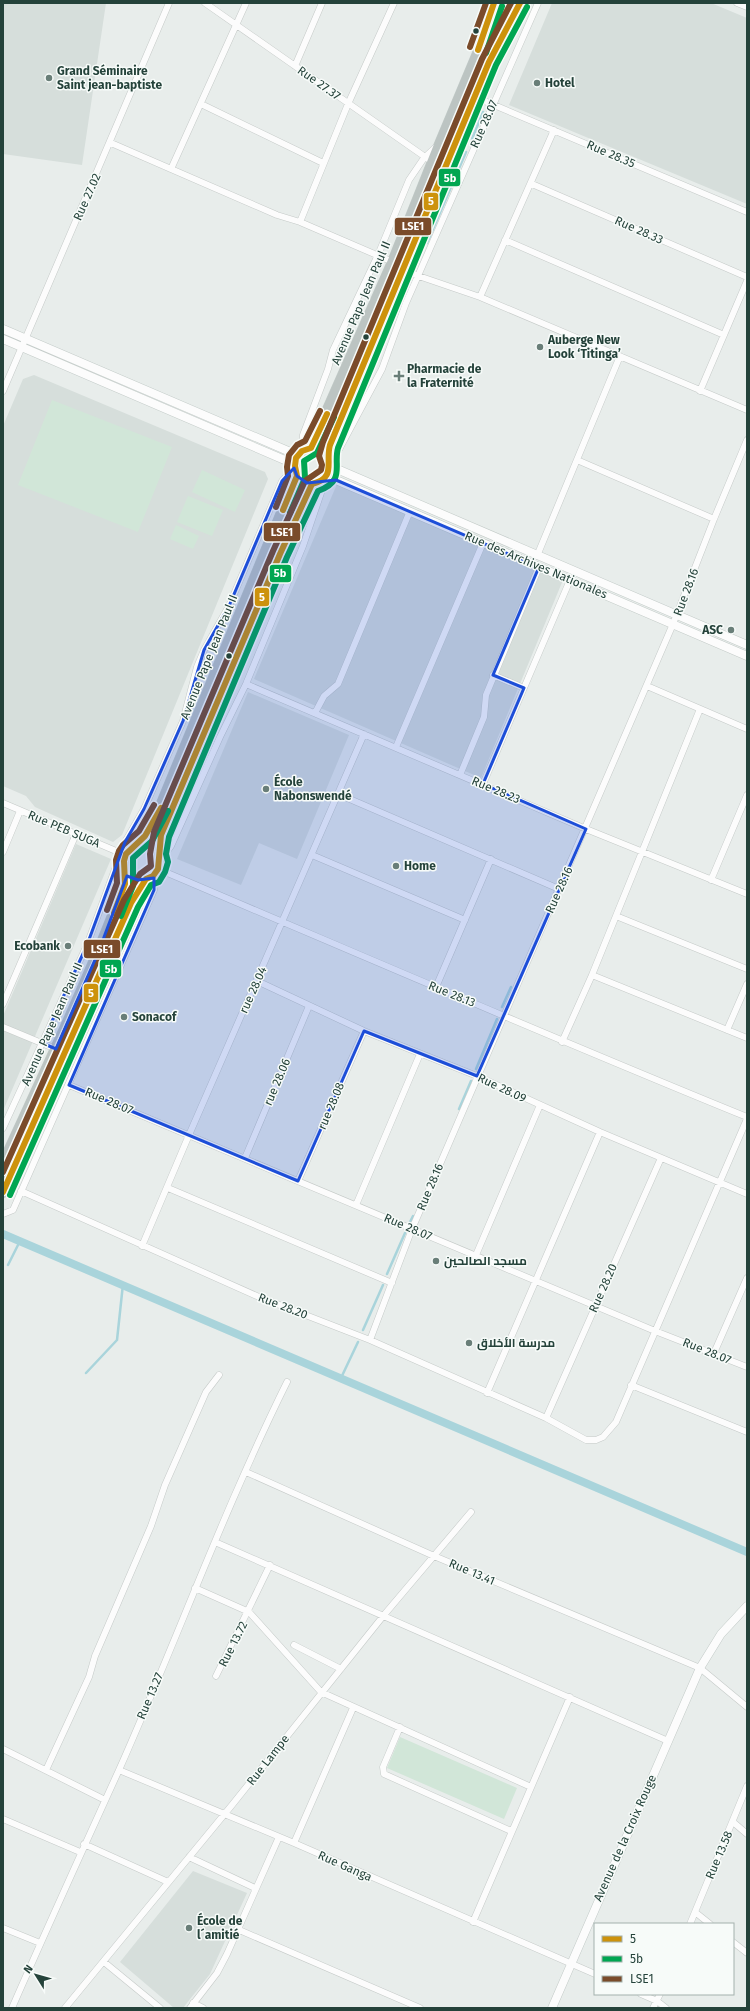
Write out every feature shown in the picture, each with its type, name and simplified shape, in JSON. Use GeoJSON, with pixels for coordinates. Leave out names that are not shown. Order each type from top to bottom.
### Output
{"type":"FeatureCollection","features":[{"type":"Feature","properties":{"kind":"highway"},"geometry":{"type":"LineString","coordinates":[[471,71],[494,3]]}},
{"type":"Feature","properties":{"kind":"highway"},"geometry":{"type":"LineString","coordinates":[[471,71],[499,3]]}},
{"type":"Feature","properties":{"kind":"highway"},"geometry":{"type":"LineString","coordinates":[[488,62],[514,3]]}},
{"type":"Feature","properties":{"kind":"highway"},"geometry":{"type":"LineString","coordinates":[[488,62],[520,3]]}},
{"type":"Feature","properties":{"kind":"highway","name":"Avenue Pape Jean Paul II"},"geometry":{"type":"LineString","coordinates":[[3,1164],[56,1049],[121,896],[125,883],[126,870],[123,854],[130,848],[137,845],[149,830],[158,813],[295,469],[305,450],[316,439],[450,157],[488,62]]}},
{"type":"Feature","properties":{"kind":"highway","name":"Avenue Pape Jean Paul II"},"geometry":{"type":"LineString","coordinates":[[3,1192],[132,903],[155,868],[161,835],[280,554],[319,482],[329,472],[329,461],[397,266],[428,160],[440,144],[471,71]]}},
{"type":"Feature","properties":{"kind":"highway"},"geometry":{"type":"LineString","coordinates":[[305,450],[319,449],[329,461]]}},
{"type":"Feature","properties":{"kind":"highway"},"geometry":{"type":"LineString","coordinates":[[295,469],[304,482],[319,482]]}},
{"type":"Feature","properties":{"kind":"highway"},"geometry":{"type":"LineString","coordinates":[[126,870],[135,879],[155,868],[149,845],[137,845]]}},
{"type":"Feature","properties":{"kind":"street","name":"Rue 27.02"},"geometry":{"type":"LineString","coordinates":[[3,391],[111,143],[169,3]]}},
{"type":"Feature","properties":{"kind":"street","name":"Rue 27.37"},"geometry":{"type":"LineString","coordinates":[[205,3],[428,160]]}},
{"type":"Feature","properties":{"kind":"street"},"geometry":{"type":"LineString","coordinates":[[171,169],[246,3]]}},
{"type":"Feature","properties":{"kind":"street"},"geometry":{"type":"LineString","coordinates":[[295,66],[322,3]]}},
{"type":"Feature","properties":{"kind":"street"},"geometry":{"type":"LineString","coordinates":[[300,222],[323,162],[394,3]]}},
{"type":"Feature","properties":{"kind":"street","name":"Rue 28.07"},"geometry":{"type":"LineString","coordinates":[[329,461],[335,457],[382,369],[418,276],[538,3]]}},
{"type":"Feature","properties":{"kind":"street"},"geometry":{"type":"LineString","coordinates":[[737,3],[747,7]]}},
{"type":"Feature","properties":{"kind":"street","name":"Rue 28.35"},"geometry":{"type":"LineString","coordinates":[[475,97],[747,212]]}},
{"type":"Feature","properties":{"kind":"street"},"geometry":{"type":"LineString","coordinates":[[201,104],[323,162]]}},
{"type":"Feature","properties":{"kind":"street"},"geometry":{"type":"LineString","coordinates":[[480,297],[532,184],[554,130]]}},
{"type":"Feature","properties":{"kind":"street"},"geometry":{"type":"LineString","coordinates":[[111,143],[277,215],[300,222],[378,255],[418,276],[480,297],[747,410]]}},
{"type":"Feature","properties":{"kind":"street"},"geometry":{"type":"LineString","coordinates":[[3,328],[288,451],[305,450],[303,435],[328,369],[333,350],[378,255],[409,180],[428,160]]}},
{"type":"Feature","properties":{"kind":"street","name":"Rue 28.33"},"geometry":{"type":"LineString","coordinates":[[532,184],[747,277]]}},
{"type":"Feature","properties":{"kind":"street"},"geometry":{"type":"LineString","coordinates":[[505,240],[724,335]]}},
{"type":"Feature","properties":{"kind":"street"},"geometry":{"type":"LineString","coordinates":[[700,390],[747,281]]}},
{"type":"Feature","properties":{"kind":"street"},"geometry":{"type":"LineString","coordinates":[[3,340],[295,469],[282,482],[228,606],[204,650],[197,667],[182,721],[123,854],[87,945],[3,1128]]}},
{"type":"Feature","properties":{"kind":"street"},"geometry":{"type":"LineString","coordinates":[[538,556],[620,356]]}},
{"type":"Feature","properties":{"kind":"street","name":"Rue 28.16"},"geometry":{"type":"LineString","coordinates":[[370,1340],[412,1229],[674,624],[714,519],[747,440]]}},
{"type":"Feature","properties":{"kind":"street"},"geometry":{"type":"LineString","coordinates":[[577,460],[714,519]]}},
{"type":"Feature","properties":{"kind":"street","name":"Rue des Archives Nationales"},"geometry":{"type":"LineString","coordinates":[[329,461],[538,556],[747,645]]}},
{"type":"Feature","properties":{"kind":"street","name":"Rue des Archives Nationales"},"geometry":{"type":"LineString","coordinates":[[319,482],[336,480],[747,656]]}},
{"type":"Feature","properties":{"kind":"street","name":"Rue 28.07"},"geometry":{"type":"LineString","coordinates":[[3,1214],[13,1210],[154,890],[155,868],[171,846],[220,736],[246,684],[302,546],[322,490],[319,482]]}},
{"type":"Feature","properties":{"kind":"street"},"geometry":{"type":"LineString","coordinates":[[315,713],[324,696],[338,684],[410,512]]}},
{"type":"Feature","properties":{"kind":"street"},"geometry":{"type":"LineString","coordinates":[[396,747],[483,543]]}},
{"type":"Feature","properties":{"kind":"street"},"geometry":{"type":"LineString","coordinates":[[460,775],[484,717],[485,698],[539,567]]}},
{"type":"Feature","properties":{"kind":"street"},"geometry":{"type":"LineString","coordinates":[[483,784],[570,580]]}},
{"type":"Feature","properties":{"kind":"street"},"geometry":{"type":"LineString","coordinates":[[494,676],[524,688]]}},
{"type":"Feature","properties":{"kind":"street","name":"Rue 28.23"},"geometry":{"type":"LineString","coordinates":[[246,684],[641,852],[747,894]]}},
{"type":"Feature","properties":{"kind":"street"},"geometry":{"type":"LineString","coordinates":[[647,686],[747,729]]}},
{"type":"Feature","properties":{"kind":"street"},"geometry":{"type":"LineString","coordinates":[[562,1042],[592,975],[700,709]]}},
{"type":"Feature","properties":{"kind":"street","name":"rue 28.04"},"geometry":{"type":"LineString","coordinates":[[142,1246],[364,734]]}},
{"type":"Feature","properties":{"kind":"street"},"geometry":{"type":"LineString","coordinates":[[338,794],[559,889]]}},
{"type":"Feature","properties":{"kind":"street"},"geometry":{"type":"LineString","coordinates":[[711,880],[747,795]]}},
{"type":"Feature","properties":{"kind":"street","name":"Rue PEB SUGA"},"geometry":{"type":"LineString","coordinates":[[3,803],[123,854]]}},
{"type":"Feature","properties":{"kind":"street"},"geometry":{"type":"LineString","coordinates":[[3,852],[20,811]]}},
{"type":"Feature","properties":{"kind":"street"},"geometry":{"type":"LineString","coordinates":[[3,1004],[76,834]]}},
{"type":"Feature","properties":{"kind":"street"},"geometry":{"type":"LineString","coordinates":[[312,855],[465,920]]}},
{"type":"Feature","properties":{"kind":"street"},"geometry":{"type":"LineString","coordinates":[[436,987],[491,859]]}},
{"type":"Feature","properties":{"kind":"street","name":"Rue 28.13"},"geometry":{"type":"LineString","coordinates":[[155,868],[504,1015],[562,1042],[747,1118]]}},
{"type":"Feature","properties":{"kind":"street"},"geometry":{"type":"LineString","coordinates":[[616,916],[747,969]]}},
{"type":"Feature","properties":{"kind":"street"},"geometry":{"type":"LineString","coordinates":[[592,975],[747,1038]]}},
{"type":"Feature","properties":{"kind":"street","name":"Rue 28.09"},"geometry":{"type":"LineString","coordinates":[[257,982],[364,1030],[477,1076],[600,1132],[747,1194]]}},
{"type":"Feature","properties":{"kind":"street"},"geometry":{"type":"LineString","coordinates":[[727,1030],[747,984]]}},
{"type":"Feature","properties":{"kind":"street","name":"rue 28.06"},"geometry":{"type":"LineString","coordinates":[[245,1158],[310,1006]]}},
{"type":"Feature","properties":{"kind":"street"},"geometry":{"type":"LineString","coordinates":[[3,1027],[56,1049]]}},
{"type":"Feature","properties":{"kind":"street","name":"rue 28.08"},"geometry":{"type":"LineString","coordinates":[[298,1181],[364,1030]]}},
{"type":"Feature","properties":{"kind":"street"},"geometry":{"type":"LineString","coordinates":[[356,1205],[420,1054]]}},
{"type":"Feature","properties":{"kind":"street","name":"Rue 28.07"},"geometry":{"type":"LineString","coordinates":[[69,1085],[535,1281],[655,1331],[714,1353],[747,1368]]}},
{"type":"Feature","properties":{"kind":"street"},"geometry":{"type":"LineString","coordinates":[[476,1255],[540,1105]]}},
{"type":"Feature","properties":{"kind":"street"},"geometry":{"type":"LineString","coordinates":[[747,1118],[631,1385],[747,1432]]}},
{"type":"Feature","properties":{"kind":"street"},"geometry":{"type":"LineString","coordinates":[[487,1393],[600,1132]]}},
{"type":"Feature","properties":{"kind":"street","name":"Rue 28.20"},"geometry":{"type":"LineString","coordinates":[[546,1418],[661,1158]]}},
{"type":"Feature","properties":{"kind":"street"},"geometry":{"type":"LineString","coordinates":[[168,1188],[392,1283]]}},
{"type":"Feature","properties":{"kind":"street","name":"Rue 28.20"},"geometry":{"type":"LineString","coordinates":[[21,1191],[259,1297],[370,1340],[546,1418],[586,1440],[596,1440],[603,1437],[616,1422],[631,1385]]}},
{"type":"Feature","properties":{"kind":"street"},"geometry":{"type":"LineString","coordinates":[[714,1353],[747,1278]]}},
{"type":"Feature","properties":{"kind":"street"},"geometry":{"type":"LineString","coordinates":[[46,1770],[89,1676],[95,1656],[151,1526],[165,1485],[206,1392],[219,1375]]}},
{"type":"Feature","properties":{"kind":"street","name":"Rue 13.27"},"geometry":{"type":"LineString","coordinates":[[12,2008],[80,1852],[119,1770],[195,1588],[287,1382]]}},
{"type":"Feature","properties":{"kind":"street","name":"Rue 13.41"},"geometry":{"type":"LineString","coordinates":[[246,1472],[434,1556],[700,1668],[747,1707]]}},
{"type":"Feature","properties":{"kind":"street","name":"Rue Lampe"},"geometry":{"type":"LineString","coordinates":[[65,2008],[104,1962],[384,1615],[471,1512]]}},
{"type":"Feature","properties":{"kind":"street"},"geometry":{"type":"LineString","coordinates":[[215,1542],[668,1740]]}},
{"type":"Feature","properties":{"kind":"street","name":"Rue 13.72"},"geometry":{"type":"LineString","coordinates":[[216,1676],[249,1612],[270,1565]]}},
{"type":"Feature","properties":{"kind":"street"},"geometry":{"type":"LineString","coordinates":[[195,1588],[249,1612],[321,1692],[531,1787]]}},
{"type":"Feature","properties":{"kind":"street","name":"Avenue de la Croix Rouge"},"geometry":{"type":"LineString","coordinates":[[552,2008],[700,1668],[721,1634],[747,1606]]}},
{"type":"Feature","properties":{"kind":"street"},"geometry":{"type":"LineString","coordinates":[[294,1645],[341,1669]]}},
{"type":"Feature","properties":{"kind":"street"},"geometry":{"type":"LineString","coordinates":[[473,1922],[570,1697]]}},
{"type":"Feature","properties":{"kind":"street"},"geometry":{"type":"LineString","coordinates":[[294,1843],[354,1708]]}},
{"type":"Feature","properties":{"kind":"street"},"geometry":{"type":"LineString","coordinates":[[400,1727],[383,1768],[384,1774],[512,1831]]}},
{"type":"Feature","properties":{"kind":"street"},"geometry":{"type":"LineString","coordinates":[[3,1749],[105,1800]]}},
{"type":"Feature","properties":{"kind":"street","name":"Rue Ganga"},"geometry":{"type":"LineString","coordinates":[[119,1770],[294,1843],[594,1974]]}},
{"type":"Feature","properties":{"kind":"street","name":"Rue 13.58"},"geometry":{"type":"LineString","coordinates":[[690,1923],[747,1786]]}},
{"type":"Feature","properties":{"kind":"street"},"geometry":{"type":"LineString","coordinates":[[3,1819],[80,1852]]}},
{"type":"Feature","properties":{"kind":"street"},"geometry":{"type":"LineString","coordinates":[[732,1822],[747,1834]]}},
{"type":"Feature","properties":{"kind":"street"},"geometry":{"type":"LineString","coordinates":[[204,2008],[191,2006],[217,1973],[279,1837]]}},
{"type":"Feature","properties":{"kind":"street"},"geometry":{"type":"LineString","coordinates":[[84,1844],[168,1882]]}},
{"type":"Feature","properties":{"kind":"street"},"geometry":{"type":"LineString","coordinates":[[189,1857],[255,1888]]}},
{"type":"Feature","properties":{"kind":"street"},"geometry":{"type":"LineString","coordinates":[[695,1912],[709,1923]]}},
{"type":"Feature","properties":{"kind":"street"},"geometry":{"type":"LineString","coordinates":[[3,1928],[40,1943]]}},
{"type":"Feature","properties":{"kind":"street"},"geometry":{"type":"LineString","coordinates":[[237,1929],[405,2005],[420,2008]]}},
{"type":"Feature","properties":{"kind":"street"},"geometry":{"type":"LineString","coordinates":[[734,1943],[747,1953]]}},
{"type":"Feature","properties":{"kind":"street"},"geometry":{"type":"LineString","coordinates":[[104,1962],[160,2008]]}},
{"type":"Feature","properties":{"kind":"street"},"geometry":{"type":"LineString","coordinates":[[643,1995],[657,2001],[666,2008]]}},
{"type":"Feature","properties":{"kind":"street"},"geometry":{"type":"LineString","coordinates":[[653,2008],[660,1995]]}},
{"type":"Feature","properties":{"kind":"highlighted area"},"geometry":{"type":"Polygon","coordinates":[[[294,468],[297,476],[307,483],[336,480],[539,567],[493,675],[524,688],[483,784],[586,829],[477,1076],[364,1031],[298,1181],[69,1085],[154,890],[154,878],[138,880],[127,876],[98,953],[56,1049],[42,1043],[87,945],[125,842],[144,809],[183,721],[204,650],[229,606],[282,481],[294,468]]]}},
{"type":"Feature","properties":{"kind":"shaded area","name":"Grand Séminaire Saint jean-baptiste"},"geometry":{"type":"Polygon","coordinates":[[[3,3],[106,3],[82,165],[3,154],[3,3]]]}},
{"type":"Feature","properties":{"kind":"shaded area"},"geometry":{"type":"Polygon","coordinates":[[[552,3],[711,3],[747,18],[747,204],[509,105],[552,3]]]}},
{"type":"Feature","properties":{"kind":"shaded area"},"geometry":{"type":"Polygon","coordinates":[[[34,375],[265,472],[268,479],[122,835],[113,842],[35,807],[26,796],[3,786],[3,426],[23,379],[34,375]]]}},
{"type":"Feature","properties":{"kind":"shaded area"},"geometry":{"type":"Polygon","coordinates":[[[337,484],[563,580],[481,778],[254,679],[337,484]]]}},
{"type":"Feature","properties":{"kind":"shaded area","name":"École Nabonswendé"},"geometry":{"type":"Polygon","coordinates":[[[248,692],[349,735],[297,859],[259,843],[241,885],[177,859],[248,692]]]}},
{"type":"Feature","properties":{"kind":"shaded area"},"geometry":{"type":"Polygon","coordinates":[[[76,844],[111,859],[3,1111],[3,1016],[76,844]]]}},
{"type":"Feature","properties":{"kind":"shaded area","name":"École de l´amitié"},"geometry":{"type":"Polygon","coordinates":[[[193,1871],[247,1893],[210,1974],[183,2008],[174,2008],[120,1962],[193,1871]]]}},
{"type":"Feature","properties":{"kind":"green space"},"geometry":{"type":"Polygon","coordinates":[[[52,400],[172,447],[138,532],[18,485],[52,400]]]}},
{"type":"Feature","properties":{"kind":"green space"},"geometry":{"type":"Polygon","coordinates":[[[202,470],[245,490],[235,512],[192,492],[202,470]]]}},
{"type":"Feature","properties":{"kind":"green space"},"geometry":{"type":"Polygon","coordinates":[[[188,496],[223,510],[212,536],[177,522],[188,496]]]}},
{"type":"Feature","properties":{"kind":"green space"},"geometry":{"type":"Polygon","coordinates":[[[176,525],[199,536],[193,549],[170,539],[176,525]]]}},
{"type":"Feature","properties":{"kind":"green space"},"geometry":{"type":"Polygon","coordinates":[[[400,1737],[517,1788],[504,1819],[387,1768],[400,1737]]]}},
{"type":"Feature","properties":{"kind":"waterway"},"geometry":{"type":"LineString","coordinates":[[472,139],[483,112]]}},
{"type":"Feature","properties":{"kind":"waterway"},"geometry":{"type":"LineString","coordinates":[[414,249],[427,243],[466,152]]}},
{"type":"Feature","properties":{"kind":"waterway"},"geometry":{"type":"LineString","coordinates":[[277,575],[310,506]]}},
{"type":"Feature","properties":{"kind":"waterway"},"geometry":{"type":"LineString","coordinates":[[502,1007],[511,987]]}},
{"type":"Feature","properties":{"kind":"waterway"},"geometry":{"type":"LineString","coordinates":[[476,1069],[497,1019]]}},
{"type":"Feature","properties":{"kind":"waterway"},"geometry":{"type":"LineString","coordinates":[[459,1109],[471,1081]]}},
{"type":"Feature","properties":{"kind":"waterway"},"geometry":{"type":"LineString","coordinates":[[410,1222],[413,1216]]}},
{"type":"Feature","properties":{"kind":"waterway"},"geometry":{"type":"LineString","coordinates":[[387,1274],[405,1233]]}},
{"type":"Feature","properties":{"kind":"waterway"},"geometry":{"type":"LineString","coordinates":[[3,1234],[747,1552]]}},
{"type":"Feature","properties":{"kind":"waterway"},"geometry":{"type":"LineString","coordinates":[[8,1265],[20,1241]]}},
{"type":"Feature","properties":{"kind":"waterway"},"geometry":{"type":"LineString","coordinates":[[86,1373],[117,1340],[123,1284]]}},
{"type":"Feature","properties":{"kind":"waterway"},"geometry":{"type":"LineString","coordinates":[[363,1330],[383,1285]]}},
{"type":"Feature","properties":{"kind":"waterway"},"geometry":{"type":"LineString","coordinates":[[341,1378],[358,1342]]}},
{"type":"Feature","properties":{"kind":"transit line","name":"LSE1"},"geometry":{"type":"LineString","coordinates":[[470,47],[486,3]]}},
{"type":"Feature","properties":{"kind":"transit line","name":"5"},"geometry":{"type":"LineString","coordinates":[[478,50],[494,3]]}},
{"type":"Feature","properties":{"kind":"transit line","name":"LSE1"},"geometry":{"type":"LineString","coordinates":[[3,1172],[124,900],[140,874],[151,866],[150,854],[154,832],[273,551],[305,481],[321,470],[322,465],[319,456],[323,442],[482,59],[511,3]]}},
{"type":"Feature","properties":{"kind":"transit line","name":"5"},"geometry":{"type":"LineString","coordinates":[[3,1192],[131,903],[146,879],[153,876],[158,869],[161,835],[280,554],[312,484],[325,478],[327,474],[330,445],[489,62],[520,3]]}},
{"type":"Feature","properties":{"kind":"transit line","name":"5b"},"geometry":{"type":"LineString","coordinates":[[486,53],[502,6]]}},
{"type":"Feature","properties":{"kind":"transit line","name":"5b"},"geometry":{"type":"LineString","coordinates":[[10,1195],[138,907],[151,885],[159,882],[165,872],[168,862],[166,854],[169,837],[287,557],[318,491],[327,487],[335,477],[337,472],[338,448],[496,65],[527,7]]}},
{"type":"Feature","properties":{"kind":"transit line","name":"LSE1"},"geometry":{"type":"LineString","coordinates":[[276,507],[288,476],[287,467],[289,455],[297,445],[305,441],[320,411]]}},
{"type":"Feature","properties":{"kind":"transit line","name":"5"},"geometry":{"type":"LineString","coordinates":[[283,510],[297,476],[295,466],[296,458],[302,451],[311,448],[327,414]]}},
{"type":"Feature","properties":{"kind":"transit line","name":"5b"},"geometry":{"type":"LineString","coordinates":[[290,513],[305,478],[304,461],[317,453],[334,417]]}},
{"type":"Feature","properties":{"kind":"transit line","name":"LSE1"},"geometry":{"type":"LineString","coordinates":[[107,910],[117,883],[116,860],[119,851],[123,845],[139,831],[154,805]]}},
{"type":"Feature","properties":{"kind":"transit line","name":"5"},"geometry":{"type":"LineString","coordinates":[[114,913],[125,884],[124,861],[126,854],[145,836],[161,808]]}},
{"type":"Feature","properties":{"kind":"transit line","name":"5b"},"geometry":{"type":"LineString","coordinates":[[121,916],[133,886],[133,858],[152,841],[168,811]]}},
{"type":"Feature","properties":{"kind":"place","name":"Grand Séminaire Saint jean-baptiste"},"geometry":{"type":"Point","coordinates":[49,78]}},
{"type":"Feature","properties":{"kind":"place","name":"Hotel"},"geometry":{"type":"Point","coordinates":[537,83]}},
{"type":"Feature","properties":{"kind":"place","name":"Auberge New Look ‘Titinga’"},"geometry":{"type":"Point","coordinates":[540,347]}},
{"type":"Feature","properties":{"kind":"place","name":"Pharmacie de la Fraternité"},"geometry":{"type":"Point","coordinates":[399,376]}},
{"type":"Feature","properties":{"kind":"place","name":"ASC"},"geometry":{"type":"Point","coordinates":[731,630]}},
{"type":"Feature","properties":{"kind":"place","name":"École Nabonswendé"},"geometry":{"type":"Point","coordinates":[266,789]}},
{"type":"Feature","properties":{"kind":"place","name":"Home"},"geometry":{"type":"Point","coordinates":[396,866]}},
{"type":"Feature","properties":{"kind":"place","name":"Ecobank"},"geometry":{"type":"Point","coordinates":[68,946]}},
{"type":"Feature","properties":{"kind":"place","name":"Sonacof"},"geometry":{"type":"Point","coordinates":[124,1017]}},
{"type":"Feature","properties":{"kind":"place","name":"مسجد الصالحين"},"geometry":{"type":"Point","coordinates":[436,1261]}},
{"type":"Feature","properties":{"kind":"place","name":"مدرسة الأخلاق"},"geometry":{"type":"Point","coordinates":[469,1343]}},
{"type":"Feature","properties":{"kind":"place","name":"École de l´amitié"},"geometry":{"type":"Point","coordinates":[189,1928]}}]}
